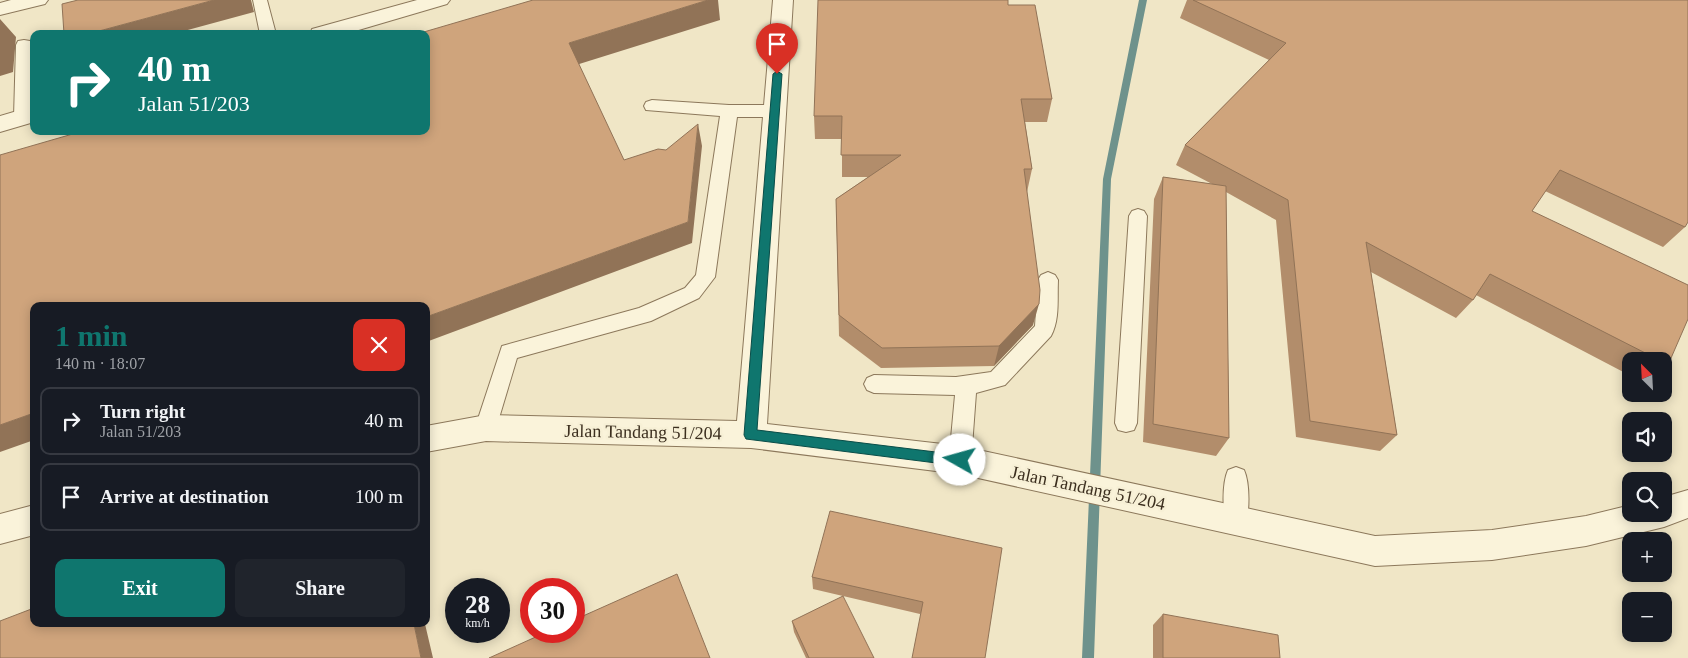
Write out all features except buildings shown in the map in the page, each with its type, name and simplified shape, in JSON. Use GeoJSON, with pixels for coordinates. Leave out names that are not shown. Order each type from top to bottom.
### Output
{"type":"FeatureCollection","features":[{"type":"Feature","properties":{"kind":"street"},"geometry":{"type":"LineString","coordinates":[[0,9],[38,0]]}},
{"type":"Feature","properties":{"kind":"street"},"geometry":{"type":"LineString","coordinates":[[334,30],[440,0]]}},
{"type":"Feature","properties":{"kind":"street"},"geometry":{"type":"LineString","coordinates":[[750,435],[783,0]]}},
{"type":"Feature","properties":{"kind":"street"},"geometry":{"type":"LineString","coordinates":[[0,124],[28,116]]}},
{"type":"Feature","properties":{"kind":"street","name":"Jalan Tandang 51/204"},"geometry":{"type":"LineString","coordinates":[[430,438],[486,428],[750,435],[960,460],[1374,551],[1492,545],[1586,531],[1623,522]]}},
{"type":"Feature","properties":{"kind":"street"},"geometry":{"type":"LineString","coordinates":[[1672,509],[1688,504]]}},
{"type":"Feature","properties":{"kind":"street"},"geometry":{"type":"LineString","coordinates":[[0,529],[30,521]]}},
{"type":"Feature","properties":{"kind":"lane"},"geometry":{"type":"LineString","coordinates":[[260,0],[267,30]]}},
{"type":"Feature","properties":{"kind":"lane"},"geometry":{"type":"LineString","coordinates":[[24,45],[28,116]]}},
{"type":"Feature","properties":{"kind":"lane"},"geometry":{"type":"LineString","coordinates":[[652,106],[728,111],[774,111]]}},
{"type":"Feature","properties":{"kind":"lane"},"geometry":{"type":"LineString","coordinates":[[486,428],[509,352],[644,315],[692,293],[705,277],[728,111]]}},
{"type":"Feature","properties":{"kind":"lane"},"geometry":{"type":"LineString","coordinates":[[1126,423],[1138,216]]}},
{"type":"Feature","properties":{"kind":"lane"},"geometry":{"type":"LineString","coordinates":[[874,384],[966,386],[990,383],[998,379],[1041,335],[1047,320],[1048,280]]}},
{"type":"Feature","properties":{"kind":"lane"},"geometry":{"type":"LineString","coordinates":[[960,460],[966,386]]}},
{"type":"Feature","properties":{"kind":"lane"},"geometry":{"type":"LineString","coordinates":[[1236,477],[1236,520]]}},
{"type":"Feature","properties":{"kind":"waterway"},"geometry":{"type":"LineString","coordinates":[[1088,658],[1107,179],[1143,0]]}},
{"type":"Feature","properties":{"kind":"route"},"geometry":{"type":"LineString","coordinates":[[777,74],[750,435],[960,460]]}}]}
